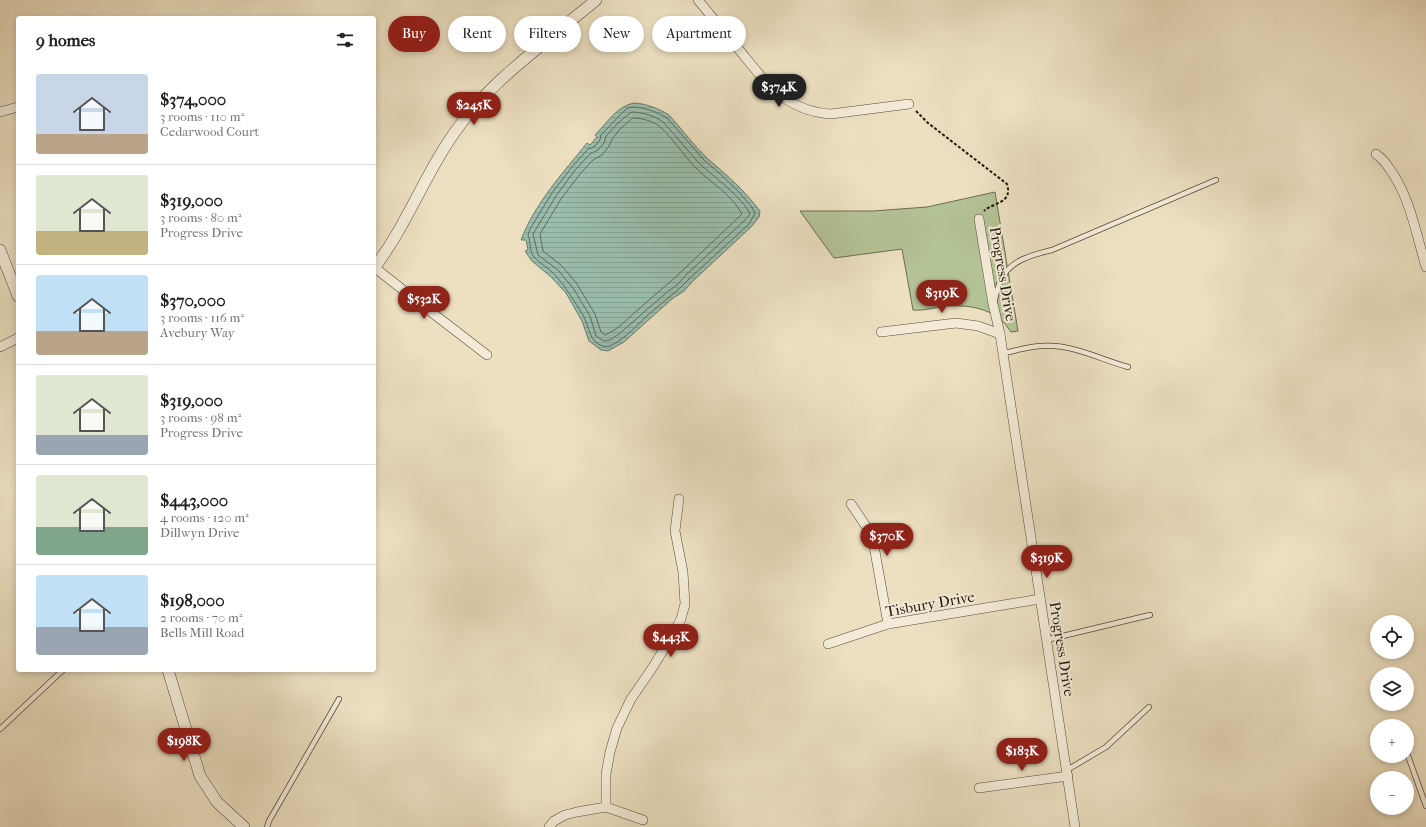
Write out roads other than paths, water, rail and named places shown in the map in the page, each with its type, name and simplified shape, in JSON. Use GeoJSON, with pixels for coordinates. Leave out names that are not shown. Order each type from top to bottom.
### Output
{"type":"FeatureCollection","features":[{"type":"Feature","properties":{"kind":"street"},"geometry":{"type":"LineString","coordinates":[[376,264],[408,214],[442,150],[477,104],[514,68],[596,0]]}},
{"type":"Feature","properties":{"kind":"street"},"geometry":{"type":"LineString","coordinates":[[698,0],[770,87],[788,101],[803,109],[831,114],[909,104]]}},
{"type":"Feature","properties":{"kind":"street"},"geometry":{"type":"LineString","coordinates":[[0,112],[16,108]]}},
{"type":"Feature","properties":{"kind":"street"},"geometry":{"type":"LineString","coordinates":[[1376,154],[1389,167],[1406,197],[1426,267]]}},
{"type":"Feature","properties":{"kind":"street","name":"Progress Drive"},"geometry":{"type":"LineString","coordinates":[[979,219],[993,304],[1000,334],[1075,827]]}},
{"type":"Feature","properties":{"kind":"street"},"geometry":{"type":"LineString","coordinates":[[0,250],[16,291]]}},
{"type":"Feature","properties":{"kind":"street"},"geometry":{"type":"LineString","coordinates":[[376,269],[487,355]]}},
{"type":"Feature","properties":{"kind":"street","name":"Progress Drive"},"geometry":{"type":"LineString","coordinates":[[881,332],[956,323],[978,326],[1000,334]]}},
{"type":"Feature","properties":{"kind":"street"},"geometry":{"type":"LineString","coordinates":[[0,347],[16,339]]}},
{"type":"Feature","properties":{"kind":"street"},"geometry":{"type":"LineString","coordinates":[[606,807],[606,774],[610,752],[618,728],[631,698],[653,667],[674,632],[681,619],[685,604],[683,572],[675,531],[680,499]]}},
{"type":"Feature","properties":{"kind":"street"},"geometry":{"type":"LineString","coordinates":[[851,504],[872,535],[888,624]]}},
{"type":"Feature","properties":{"kind":"street","name":"Tisbury Drive"},"geometry":{"type":"LineString","coordinates":[[828,644],[888,624],[1040,599]]}},
{"type":"Feature","properties":{"kind":"street"},"geometry":{"type":"LineString","coordinates":[[169,672],[200,776],[217,802],[244,827]]}},
{"type":"Feature","properties":{"kind":"street"},"geometry":{"type":"LineString","coordinates":[[979,788],[1067,773]]}},
{"type":"Feature","properties":{"kind":"street"},"geometry":{"type":"LineString","coordinates":[[549,827],[554,821],[565,815],[606,807],[643,820]]}},
{"type":"Feature","properties":{"kind":"lane"},"geometry":{"type":"LineString","coordinates":[[993,304],[1001,279],[1012,265],[1024,258],[1052,250],[1216,180]]}},
{"type":"Feature","properties":{"kind":"lane"},"geometry":{"type":"LineString","coordinates":[[1003,353],[1041,346],[1069,348],[1101,357],[1116,364],[1128,367]]}},
{"type":"Feature","properties":{"kind":"lane"},"geometry":{"type":"LineString","coordinates":[[1046,640],[1150,615]]}},
{"type":"Feature","properties":{"kind":"lane"},"geometry":{"type":"LineString","coordinates":[[0,729],[61,672]]}},
{"type":"Feature","properties":{"kind":"lane"},"geometry":{"type":"LineString","coordinates":[[267,827],[339,699]]}},
{"type":"Feature","properties":{"kind":"lane"},"geometry":{"type":"LineString","coordinates":[[1067,773],[1106,746],[1149,707]]}},
{"type":"Feature","properties":{"kind":"lane"},"geometry":{"type":"LineString","coordinates":[[1411,763],[1426,806]]}},
{"type":"Feature","properties":{"kind":"water"},"geometry":{"type":"Polygon","coordinates":[[[634,103],[643,104],[661,110],[669,115],[703,154],[736,184],[760,211],[759,217],[752,226],[684,291],[672,299],[624,342],[608,351],[601,350],[589,341],[582,321],[566,293],[551,277],[532,261],[525,251],[528,250],[526,240],[521,240],[534,213],[542,201],[559,177],[587,143],[590,145],[597,137],[595,135],[617,111],[634,103]]]}}]}
